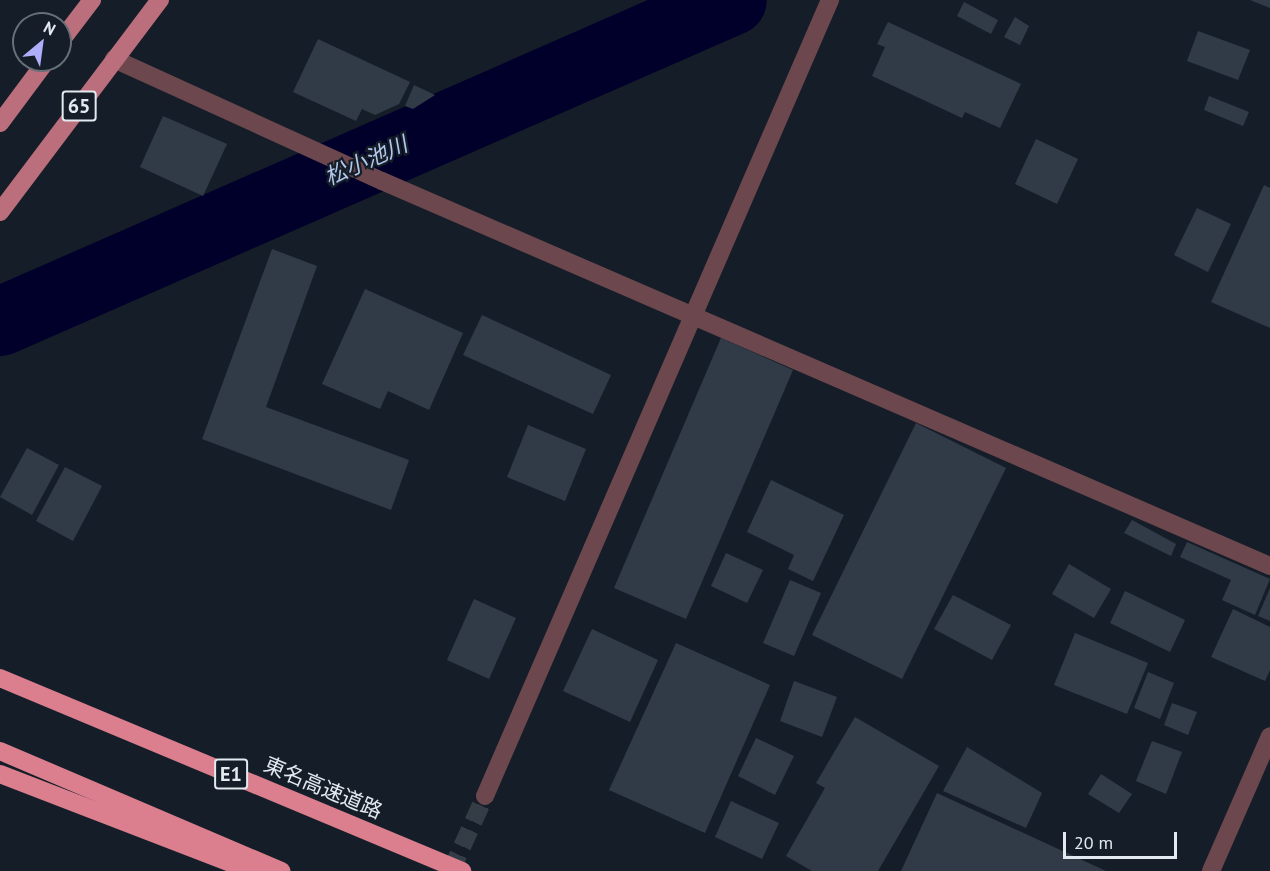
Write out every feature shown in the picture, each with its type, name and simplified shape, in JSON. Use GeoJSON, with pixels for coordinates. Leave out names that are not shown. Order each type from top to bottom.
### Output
{"type":"FeatureCollection","features":[{"type":"Feature","properties":{"kind":"highway","name":"東名高速道路"},"geometry":{"type":"LineString","coordinates":[[0,678],[462,871]]}},
{"type":"Feature","properties":{"kind":"highway"},"geometry":{"type":"LineString","coordinates":[[0,750],[281,871]]}},
{"type":"Feature","properties":{"kind":"highway"},"geometry":{"type":"LineString","coordinates":[[0,774],[251,871]]}},
{"type":"Feature","properties":{"kind":"main road"},"geometry":{"type":"LineString","coordinates":[[72,26],[92,0]]}},
{"type":"Feature","properties":{"kind":"main road","name":"65"},"geometry":{"type":"LineString","coordinates":[[0,212],[160,0]]}},
{"type":"Feature","properties":{"kind":"main road","name":"65"},"geometry":{"type":"LineString","coordinates":[[0,123],[38,72]]}},
{"type":"Feature","properties":{"kind":"street"},"geometry":{"type":"LineString","coordinates":[[485,796],[830,0]]}},
{"type":"Feature","properties":{"kind":"street"},"geometry":{"type":"LineString","coordinates":[[114,59],[382,181],[1270,566]]}},
{"type":"Feature","properties":{"kind":"street"},"geometry":{"type":"LineString","coordinates":[[1211,871],[1270,736]]}},
{"type":"Feature","properties":{"kind":"building"},"geometry":{"type":"Polygon","coordinates":[[[1250,0],[1270,0],[1270,8],[1250,0]]]}},
{"type":"Feature","properties":{"kind":"building"},"geometry":{"type":"Polygon","coordinates":[[[964,2],[998,20],[991,34],[957,16],[964,2]]]}},
{"type":"Feature","properties":{"kind":"building"},"geometry":{"type":"Polygon","coordinates":[[[1015,17],[1029,26],[1020,45],[1004,37],[1015,17]]]}},
{"type":"Feature","properties":{"kind":"building"},"geometry":{"type":"Polygon","coordinates":[[[888,22],[1021,84],[1000,128],[965,112],[962,118],[872,76],[885,47],[877,44],[888,22]]]}},
{"type":"Feature","properties":{"kind":"building"},"geometry":{"type":"Polygon","coordinates":[[[1198,31],[1250,50],[1238,80],[1187,61],[1198,31]]]}},
{"type":"Feature","properties":{"kind":"building"},"geometry":{"type":"Polygon","coordinates":[[[318,39],[410,82],[399,104],[375,115],[362,109],[356,121],[293,92],[318,39]]]}},
{"type":"Feature","properties":{"kind":"building"},"geometry":{"type":"Polygon","coordinates":[[[414,85],[435,95],[413,109],[405,106],[414,85]]]}},
{"type":"Feature","properties":{"kind":"building"},"geometry":{"type":"Polygon","coordinates":[[[1209,96],[1249,112],[1243,126],[1204,110],[1209,96]]]}},
{"type":"Feature","properties":{"kind":"building"},"geometry":{"type":"Polygon","coordinates":[[[163,116],[227,144],[203,196],[140,167],[163,116]]]}},
{"type":"Feature","properties":{"kind":"building"},"geometry":{"type":"Polygon","coordinates":[[[1036,139],[1078,159],[1057,204],[1015,184],[1036,139]]]}},
{"type":"Feature","properties":{"kind":"building"},"geometry":{"type":"Polygon","coordinates":[[[1264,185],[1270,188],[1270,328],[1211,302],[1264,185]]]}},
{"type":"Feature","properties":{"kind":"building"},"geometry":{"type":"Polygon","coordinates":[[[1197,208],[1231,224],[1208,272],[1174,255],[1197,208]]]}},
{"type":"Feature","properties":{"kind":"building"},"geometry":{"type":"Polygon","coordinates":[[[272,249],[317,266],[266,407],[409,460],[391,510],[202,439],[272,249]]]}},
{"type":"Feature","properties":{"kind":"building"},"geometry":{"type":"Polygon","coordinates":[[[365,289],[463,333],[429,410],[388,391],[380,409],[322,384],[365,289]]]}},
{"type":"Feature","properties":{"kind":"building"},"geometry":{"type":"Polygon","coordinates":[[[482,315],[611,375],[593,414],[463,355],[482,315]]]}},
{"type":"Feature","properties":{"kind":"building"},"geometry":{"type":"Polygon","coordinates":[[[721,338],[793,370],[686,619],[614,588],[721,338]]]}},
{"type":"Feature","properties":{"kind":"building"},"geometry":{"type":"Polygon","coordinates":[[[916,423],[1006,468],[902,679],[812,635],[916,423]]]}},
{"type":"Feature","properties":{"kind":"building"},"geometry":{"type":"Polygon","coordinates":[[[528,425],[586,449],[565,501],[507,477],[528,425]]]}},
{"type":"Feature","properties":{"kind":"building"},"geometry":{"type":"Polygon","coordinates":[[[27,448],[59,465],[32,515],[0,497],[27,448]]]}},
{"type":"Feature","properties":{"kind":"building"},"geometry":{"type":"Polygon","coordinates":[[[65,467],[102,486],[73,541],[36,521],[65,467]]]}},
{"type":"Feature","properties":{"kind":"building"},"geometry":{"type":"Polygon","coordinates":[[[771,480],[844,515],[813,581],[788,569],[794,555],[747,532],[771,480]]]}},
{"type":"Feature","properties":{"kind":"building"},"geometry":{"type":"Polygon","coordinates":[[[1132,520],[1176,544],[1171,556],[1124,533],[1132,520]]]}},
{"type":"Feature","properties":{"kind":"building"},"geometry":{"type":"Polygon","coordinates":[[[1187,542],[1270,579],[1255,615],[1222,600],[1231,580],[1180,557],[1187,542]]]}},
{"type":"Feature","properties":{"kind":"building"},"geometry":{"type":"Polygon","coordinates":[[[726,553],[763,570],[747,603],[711,586],[726,553]]]}},
{"type":"Feature","properties":{"kind":"building"},"geometry":{"type":"Polygon","coordinates":[[[1069,564],[1111,589],[1094,618],[1052,594],[1069,564]]]}},
{"type":"Feature","properties":{"kind":"building"},"geometry":{"type":"Polygon","coordinates":[[[790,580],[821,593],[794,656],[763,643],[790,580]]]}},
{"type":"Feature","properties":{"kind":"building"},"geometry":{"type":"Polygon","coordinates":[[[1270,588],[1270,621],[1258,616],[1270,588]]]}},
{"type":"Feature","properties":{"kind":"building"},"geometry":{"type":"Polygon","coordinates":[[[1125,591],[1185,620],[1170,652],[1110,623],[1125,591]]]}},
{"type":"Feature","properties":{"kind":"building"},"geometry":{"type":"Polygon","coordinates":[[[953,595],[1011,625],[992,660],[934,629],[953,595]]]}},
{"type":"Feature","properties":{"kind":"building"},"geometry":{"type":"Polygon","coordinates":[[[474,599],[516,618],[489,679],[447,660],[474,599]]]}},
{"type":"Feature","properties":{"kind":"building"},"geometry":{"type":"Polygon","coordinates":[[[1233,609],[1270,627],[1270,670],[1265,681],[1211,657],[1233,609]]]}},
{"type":"Feature","properties":{"kind":"building"},"geometry":{"type":"Polygon","coordinates":[[[592,629],[658,660],[630,722],[563,691],[592,629]]]}},
{"type":"Feature","properties":{"kind":"building"},"geometry":{"type":"Polygon","coordinates":[[[1075,633],[1148,663],[1127,714],[1054,685],[1075,633]]]}},
{"type":"Feature","properties":{"kind":"building"},"geometry":{"type":"Polygon","coordinates":[[[676,643],[770,685],[705,833],[609,790],[676,643]]]}},
{"type":"Feature","properties":{"kind":"building"},"geometry":{"type":"Polygon","coordinates":[[[1148,672],[1174,683],[1160,719],[1134,708],[1148,672]]]}},
{"type":"Feature","properties":{"kind":"building"},"geometry":{"type":"Polygon","coordinates":[[[794,681],[837,697],[822,737],[780,721],[794,681]]]}},
{"type":"Feature","properties":{"kind":"building"},"geometry":{"type":"Polygon","coordinates":[[[1172,703],[1197,712],[1188,735],[1164,725],[1172,703]]]}},
{"type":"Feature","properties":{"kind":"building"},"geometry":{"type":"Polygon","coordinates":[[[855,717],[939,766],[878,871],[812,871],[786,856],[825,788],[816,783],[855,717]]]}},
{"type":"Feature","properties":{"kind":"building"},"geometry":{"type":"Polygon","coordinates":[[[756,738],[794,756],[775,795],[738,776],[756,738]]]}},
{"type":"Feature","properties":{"kind":"building"},"geometry":{"type":"Polygon","coordinates":[[[1152,741],[1182,752],[1166,794],[1136,781],[1152,741]]]}},
{"type":"Feature","properties":{"kind":"building"},"geometry":{"type":"Polygon","coordinates":[[[967,747],[1042,793],[1026,828],[943,791],[967,747]]]}},
{"type":"Feature","properties":{"kind":"building"},"geometry":{"type":"Polygon","coordinates":[[[1101,774],[1132,794],[1119,813],[1088,794],[1101,774]]]}},
{"type":"Feature","properties":{"kind":"building"},"geometry":{"type":"Polygon","coordinates":[[[937,793],[1106,871],[901,871],[937,793]]]}},
{"type":"Feature","properties":{"kind":"building"},"geometry":{"type":"Polygon","coordinates":[[[731,801],[779,823],[762,859],[715,837],[731,801]]]}},
{"type":"Feature","properties":{"kind":"waterway","name":"松小池川"},"geometry":{"type":"LineString","coordinates":[[0,321],[732,0]]}},
{"type":"Feature","properties":{"kind":"tunnel"},"geometry":{"type":"LineString","coordinates":[[451,871],[485,796]]}}]}
